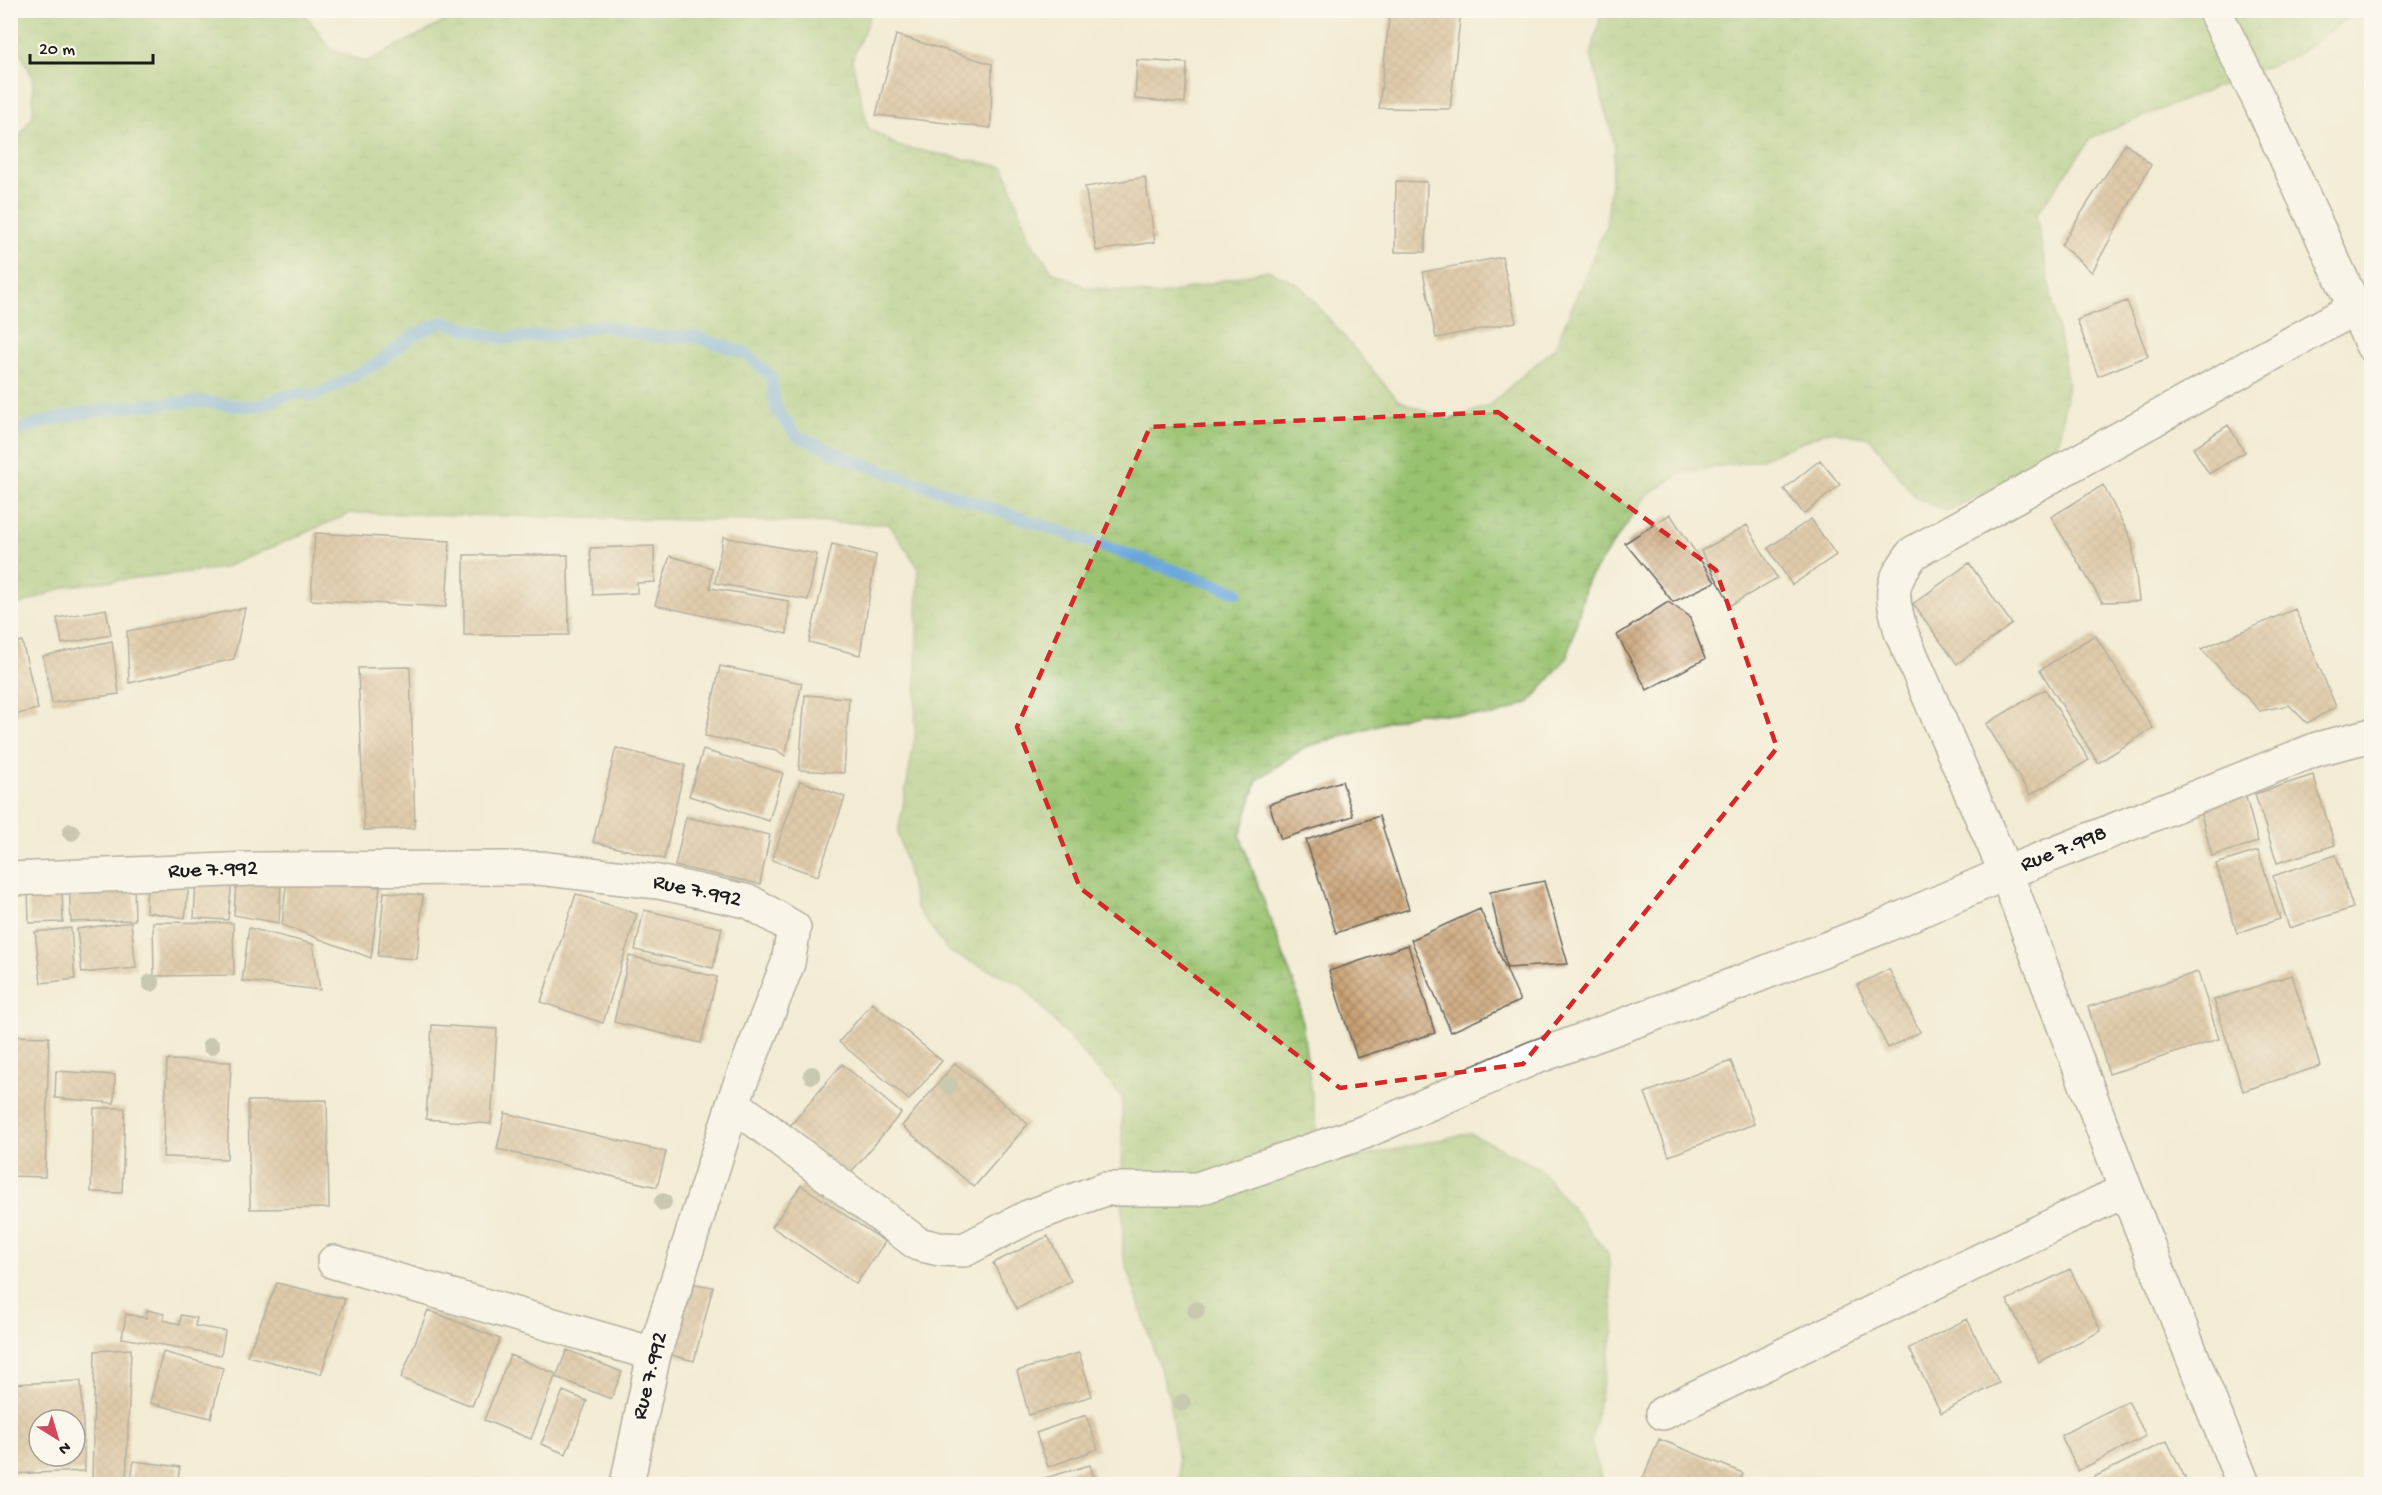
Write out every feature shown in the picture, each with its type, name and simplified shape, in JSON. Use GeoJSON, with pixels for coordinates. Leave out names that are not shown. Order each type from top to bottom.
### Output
{"type":"FeatureCollection","features":[{"type":"Feature","properties":{"kind":"street"},"geometry":{"type":"LineString","coordinates":[[2214,10],[2261,104],[2372,345]]}},
{"type":"Feature","properties":{"kind":"street"},"geometry":{"type":"LineString","coordinates":[[735,1105],[868,1203],[918,1244],[939,1249],[964,1250],[1028,1217],[1105,1189],[1197,1189],[1362,1132],[1532,1059],[1882,927],[2007,873],[1901,632],[1893,601],[1895,578],[1913,553],[2355,308]]}},
{"type":"Feature","properties":{"kind":"street","name":"Rue 7.998"},"geometry":{"type":"LineString","coordinates":[[2242,1485],[2126,1190],[2007,873],[2317,749],[2372,735]]}},
{"type":"Feature","properties":{"kind":"street","name":"Rue 7.992"},"geometry":{"type":"LineString","coordinates":[[11,879],[250,869],[539,868],[658,882],[750,902],[794,928],[788,963],[737,1092],[735,1105],[654,1354],[627,1485]]}},
{"type":"Feature","properties":{"kind":"street"},"geometry":{"type":"LineString","coordinates":[[1663,1413],[2126,1190]]}},
{"type":"Feature","properties":{"kind":"street"},"geometry":{"type":"LineString","coordinates":[[333,1262],[654,1354]]}},
{"type":"Feature","properties":{"kind":"highlighted area"},"geometry":{"type":"Polygon","coordinates":[[[1498,412],[1716,570],[1777,748],[1523,1064],[1340,1088],[1080,888],[1017,727],[1150,427],[1498,412]]]}},
{"type":"Feature","properties":{"kind":"green space"},"geometry":{"type":"Polygon","coordinates":[[[11,11],[303,11],[331,50],[366,62],[465,11],[872,11],[852,60],[868,128],[898,146],[1004,167],[1030,239],[1052,271],[1085,287],[1159,295],[1268,270],[1300,285],[1398,400],[1448,420],[1487,407],[1555,347],[1606,226],[1615,147],[1591,55],[1602,11],[2358,11],[2296,55],[2092,137],[2036,215],[2068,383],[2059,440],[2035,471],[1946,511],[1916,498],[1870,438],[1829,431],[1759,460],[1681,473],[1647,495],[1587,581],[1568,656],[1530,702],[1494,716],[1417,713],[1305,747],[1257,780],[1240,836],[1298,995],[1319,1144],[1355,1158],[1470,1133],[1539,1168],[1608,1253],[1614,1329],[1591,1442],[1603,1484],[1181,1484],[1169,1397],[1123,1255],[1122,1097],[1021,984],[949,952],[916,907],[898,833],[915,738],[918,567],[889,524],[351,513],[224,568],[68,586],[11,608],[10,150],[33,116],[33,78],[11,33],[11,11]]]}},
{"type":"Feature","properties":{"kind":"building"},"geometry":{"type":"Polygon","coordinates":[[[1390,10],[1461,10],[1450,109],[1379,108],[1390,10]]]}},
{"type":"Feature","properties":{"kind":"building"},"geometry":{"type":"Polygon","coordinates":[[[896,35],[992,64],[991,128],[876,115],[896,35]]]}},
{"type":"Feature","properties":{"kind":"building"},"geometry":{"type":"Polygon","coordinates":[[[1137,60],[1187,63],[1185,103],[1135,99],[1137,60]]]}},
{"type":"Feature","properties":{"kind":"building"},"geometry":{"type":"Polygon","coordinates":[[[2126,143],[2151,165],[2092,272],[2061,245],[2126,143]]]}},
{"type":"Feature","properties":{"kind":"building"},"geometry":{"type":"Polygon","coordinates":[[[1145,177],[1155,242],[1096,251],[1085,187],[1145,177]]]}},
{"type":"Feature","properties":{"kind":"building"},"geometry":{"type":"Polygon","coordinates":[[[1396,181],[1427,182],[1425,252],[1395,252],[1396,181]]]}},
{"type":"Feature","properties":{"kind":"building"},"geometry":{"type":"Polygon","coordinates":[[[1502,257],[1516,322],[1436,338],[1423,272],[1502,257]]]}},
{"type":"Feature","properties":{"kind":"building"},"geometry":{"type":"Polygon","coordinates":[[[2127,301],[2148,356],[2098,376],[2077,320],[2127,301]]]}},
{"type":"Feature","properties":{"kind":"building"},"geometry":{"type":"Polygon","coordinates":[[[2228,425],[2245,452],[2209,474],[2193,448],[2228,425]]]}},
{"type":"Feature","properties":{"kind":"building"},"geometry":{"type":"Polygon","coordinates":[[[1820,460],[1840,485],[1804,514],[1784,489],[1820,460]]]}},
{"type":"Feature","properties":{"kind":"building"},"geometry":{"type":"Polygon","coordinates":[[[2103,485],[2132,541],[2139,601],[2102,602],[2051,517],[2103,485]]]}},
{"type":"Feature","properties":{"kind":"building"},"geometry":{"type":"Polygon","coordinates":[[[1670,514],[1715,582],[1673,602],[1625,543],[1670,514]]]}},
{"type":"Feature","properties":{"kind":"building"},"geometry":{"type":"Polygon","coordinates":[[[1811,519],[1836,555],[1792,585],[1768,548],[1811,519]]]}},
{"type":"Feature","properties":{"kind":"building"},"geometry":{"type":"Polygon","coordinates":[[[1747,525],[1777,578],[1731,605],[1701,551],[1747,525]]]}},
{"type":"Feature","properties":{"kind":"building"},"geometry":{"type":"Polygon","coordinates":[[[315,533],[450,541],[446,607],[311,600],[315,533]]]}},
{"type":"Feature","properties":{"kind":"building"},"geometry":{"type":"Polygon","coordinates":[[[723,537],[817,554],[808,600],[715,583],[723,537]]]}},
{"type":"Feature","properties":{"kind":"building"},"geometry":{"type":"Polygon","coordinates":[[[832,544],[876,555],[860,655],[809,642],[832,544]]]}},
{"type":"Feature","properties":{"kind":"building"},"geometry":{"type":"Polygon","coordinates":[[[654,546],[655,582],[637,583],[637,593],[593,595],[590,548],[654,546]]]}},
{"type":"Feature","properties":{"kind":"building"},"geometry":{"type":"Polygon","coordinates":[[[464,555],[568,555],[569,635],[464,635],[464,555]]]}},
{"type":"Feature","properties":{"kind":"building"},"geometry":{"type":"Polygon","coordinates":[[[670,556],[712,568],[710,588],[789,601],[787,634],[655,605],[670,556]]]}},
{"type":"Feature","properties":{"kind":"building"},"geometry":{"type":"Polygon","coordinates":[[[1969,563],[2012,624],[1957,664],[1913,604],[1969,563]]]}},
{"type":"Feature","properties":{"kind":"building"},"geometry":{"type":"Polygon","coordinates":[[[1668,602],[1689,616],[1705,659],[1647,690],[1617,635],[1668,602]]]}},
{"type":"Feature","properties":{"kind":"building"},"geometry":{"type":"Polygon","coordinates":[[[245,608],[234,659],[129,683],[127,631],[245,608]]]}},
{"type":"Feature","properties":{"kind":"building"},"geometry":{"type":"Polygon","coordinates":[[[106,609],[111,635],[62,644],[57,618],[106,609]]]}},
{"type":"Feature","properties":{"kind":"building"},"geometry":{"type":"Polygon","coordinates":[[[2295,609],[2336,707],[2307,723],[2289,705],[2260,711],[2201,649],[2295,609]]]}},
{"type":"Feature","properties":{"kind":"building"},"geometry":{"type":"Polygon","coordinates":[[[2095,635],[2153,728],[2098,763],[2040,670],[2095,635]]]}},
{"type":"Feature","properties":{"kind":"building"},"geometry":{"type":"Polygon","coordinates":[[[22,641],[38,709],[10,716],[10,644],[22,641]]]}},
{"type":"Feature","properties":{"kind":"building"},"geometry":{"type":"Polygon","coordinates":[[[112,641],[119,694],[52,703],[43,656],[112,641]]]}},
{"type":"Feature","properties":{"kind":"building"},"geometry":{"type":"Polygon","coordinates":[[[720,666],[802,683],[785,756],[777,750],[705,736],[720,666]]]}},
{"type":"Feature","properties":{"kind":"building"},"geometry":{"type":"Polygon","coordinates":[[[410,667],[415,828],[364,830],[358,668],[410,667]]]}},
{"type":"Feature","properties":{"kind":"building"},"geometry":{"type":"Polygon","coordinates":[[[2045,689],[2089,760],[2030,795],[1986,724],[2045,689]]]}},
{"type":"Feature","properties":{"kind":"building"},"geometry":{"type":"Polygon","coordinates":[[[805,695],[849,698],[844,773],[799,770],[805,695]]]}},
{"type":"Feature","properties":{"kind":"building"},"geometry":{"type":"Polygon","coordinates":[[[616,748],[685,765],[664,859],[593,842],[616,748]]]}},
{"type":"Feature","properties":{"kind":"building"},"geometry":{"type":"Polygon","coordinates":[[[703,750],[783,773],[769,821],[689,796],[703,750]]]}},
{"type":"Feature","properties":{"kind":"building"},"geometry":{"type":"Polygon","coordinates":[[[2313,775],[2335,845],[2277,863],[2255,794],[2313,775]]]}},
{"type":"Feature","properties":{"kind":"building"},"geometry":{"type":"Polygon","coordinates":[[[800,781],[845,797],[818,876],[772,860],[800,781]]]}},
{"type":"Feature","properties":{"kind":"building"},"geometry":{"type":"Polygon","coordinates":[[[1342,781],[1353,816],[1281,839],[1269,804],[1342,781]]]}},
{"type":"Feature","properties":{"kind":"building"},"geometry":{"type":"Polygon","coordinates":[[[2244,790],[2258,842],[2212,856],[2198,803],[2244,790]]]}},
{"type":"Feature","properties":{"kind":"building"},"geometry":{"type":"Polygon","coordinates":[[[1379,816],[1409,909],[1336,933],[1306,840],[1379,816]]]}},
{"type":"Feature","properties":{"kind":"building"},"geometry":{"type":"Polygon","coordinates":[[[686,817],[770,835],[760,884],[675,866],[686,817]]]}},
{"type":"Feature","properties":{"kind":"building"},"geometry":{"type":"Polygon","coordinates":[[[2258,851],[2280,919],[2237,933],[2216,864],[2258,851]]]}},
{"type":"Feature","properties":{"kind":"building"},"geometry":{"type":"Polygon","coordinates":[[[2336,855],[2353,908],[2289,928],[2273,876],[2336,855]]]}},
{"type":"Feature","properties":{"kind":"building"},"geometry":{"type":"Polygon","coordinates":[[[287,877],[380,887],[371,958],[282,925],[287,877]]]}},
{"type":"Feature","properties":{"kind":"building"},"geometry":{"type":"Polygon","coordinates":[[[196,879],[232,881],[228,920],[194,918],[196,879]]]}},
{"type":"Feature","properties":{"kind":"building"},"geometry":{"type":"Polygon","coordinates":[[[147,881],[189,884],[185,918],[146,912],[147,881]]]}},
{"type":"Feature","properties":{"kind":"building"},"geometry":{"type":"Polygon","coordinates":[[[1544,881],[1568,964],[1507,968],[1490,892],[1544,881]]]}},
{"type":"Feature","properties":{"kind":"building"},"geometry":{"type":"Polygon","coordinates":[[[236,882],[281,883],[279,923],[234,915],[236,882]]]}},
{"type":"Feature","properties":{"kind":"building"},"geometry":{"type":"Polygon","coordinates":[[[134,883],[135,920],[71,922],[69,885],[134,883]]]}},
{"type":"Feature","properties":{"kind":"building"},"geometry":{"type":"Polygon","coordinates":[[[62,885],[63,922],[29,923],[28,887],[62,885]]]}},
{"type":"Feature","properties":{"kind":"building"},"geometry":{"type":"Polygon","coordinates":[[[384,892],[423,895],[417,959],[378,956],[384,892]]]}},
{"type":"Feature","properties":{"kind":"building"},"geometry":{"type":"Polygon","coordinates":[[[576,894],[637,914],[603,1023],[541,1002],[576,894]]]}},
{"type":"Feature","properties":{"kind":"building"},"geometry":{"type":"Polygon","coordinates":[[[1480,909],[1520,1001],[1451,1032],[1411,940],[1480,909]]]}},
{"type":"Feature","properties":{"kind":"building"},"geometry":{"type":"Polygon","coordinates":[[[644,910],[722,928],[713,968],[635,950],[644,910]]]}},
{"type":"Feature","properties":{"kind":"building"},"geometry":{"type":"Polygon","coordinates":[[[131,922],[136,968],[82,973],[77,929],[131,922]]]}},
{"type":"Feature","properties":{"kind":"building"},"geometry":{"type":"Polygon","coordinates":[[[153,922],[233,923],[234,975],[154,976],[153,922]]]}},
{"type":"Feature","properties":{"kind":"building"},"geometry":{"type":"Polygon","coordinates":[[[71,928],[75,979],[41,983],[35,932],[71,928]]]}},
{"type":"Feature","properties":{"kind":"building"},"geometry":{"type":"Polygon","coordinates":[[[249,928],[313,944],[320,990],[242,981],[249,928]]]}},
{"type":"Feature","properties":{"kind":"building"},"geometry":{"type":"Polygon","coordinates":[[[1408,945],[1435,1033],[1357,1058],[1329,971],[1408,945]]]}},
{"type":"Feature","properties":{"kind":"building"},"geometry":{"type":"Polygon","coordinates":[[[629,956],[717,977],[701,1043],[614,1022],[629,956]]]}},
{"type":"Feature","properties":{"kind":"building"},"geometry":{"type":"Polygon","coordinates":[[[1889,969],[1920,1032],[1888,1048],[1857,985],[1889,969]]]}},
{"type":"Feature","properties":{"kind":"building"},"geometry":{"type":"Polygon","coordinates":[[[2198,972],[2219,1039],[2109,1074],[2088,1007],[2198,972]]]}},
{"type":"Feature","properties":{"kind":"building"},"geometry":{"type":"Polygon","coordinates":[[[2292,975],[2320,1066],[2243,1091],[2214,1000],[2292,975]]]}},
{"type":"Feature","properties":{"kind":"building"},"geometry":{"type":"Polygon","coordinates":[[[872,1003],[942,1061],[909,1100],[839,1042],[872,1003]]]}},
{"type":"Feature","properties":{"kind":"building"},"geometry":{"type":"Polygon","coordinates":[[[432,1025],[497,1029],[491,1124],[426,1119],[432,1025]]]}},
{"type":"Feature","properties":{"kind":"building"},"geometry":{"type":"Polygon","coordinates":[[[10,1036],[49,1037],[45,1177],[10,1176],[10,1036]]]}},
{"type":"Feature","properties":{"kind":"building"},"geometry":{"type":"Polygon","coordinates":[[[167,1060],[231,1062],[227,1159],[163,1157],[167,1060]]]}},
{"type":"Feature","properties":{"kind":"building"},"geometry":{"type":"Polygon","coordinates":[[[1731,1061],[1754,1124],[1669,1156],[1645,1093],[1731,1061]]]}},
{"type":"Feature","properties":{"kind":"building"},"geometry":{"type":"Polygon","coordinates":[[[955,1063],[1028,1124],[974,1187],[902,1126],[955,1063]]]}},
{"type":"Feature","properties":{"kind":"building"},"geometry":{"type":"Polygon","coordinates":[[[842,1064],[901,1113],[848,1176],[789,1127],[842,1064]]]}},
{"type":"Feature","properties":{"kind":"building"},"geometry":{"type":"Polygon","coordinates":[[[56,1071],[115,1075],[114,1103],[55,1098],[56,1071]]]}},
{"type":"Feature","properties":{"kind":"building"},"geometry":{"type":"Polygon","coordinates":[[[327,1100],[329,1208],[250,1209],[248,1101],[327,1100]]]}},
{"type":"Feature","properties":{"kind":"building"},"geometry":{"type":"Polygon","coordinates":[[[94,1108],[125,1108],[122,1193],[91,1192],[94,1108]]]}},
{"type":"Feature","properties":{"kind":"building"},"geometry":{"type":"Polygon","coordinates":[[[505,1113],[666,1152],[657,1187],[497,1149],[505,1113]]]}},
{"type":"Feature","properties":{"kind":"building"},"geometry":{"type":"Polygon","coordinates":[[[801,1185],[885,1242],[856,1284],[772,1227],[801,1185]]]}},
{"type":"Feature","properties":{"kind":"building"},"geometry":{"type":"Polygon","coordinates":[[[1048,1236],[1071,1281],[1017,1309],[993,1263],[1048,1236]]]}},
{"type":"Feature","properties":{"kind":"building"},"geometry":{"type":"Polygon","coordinates":[[[2070,1269],[2101,1331],[2039,1362],[2007,1300],[2070,1269]]]}},
{"type":"Feature","properties":{"kind":"building"},"geometry":{"type":"Polygon","coordinates":[[[277,1283],[345,1299],[321,1374],[247,1356],[277,1283]]]}},
{"type":"Feature","properties":{"kind":"building"},"geometry":{"type":"Polygon","coordinates":[[[695,1284],[713,1287],[694,1361],[671,1355],[695,1284]]]}},
{"type":"Feature","properties":{"kind":"building"},"geometry":{"type":"Polygon","coordinates":[[[147,1310],[164,1314],[163,1320],[180,1324],[181,1315],[197,1318],[195,1326],[225,1331],[221,1355],[122,1338],[126,1314],[146,1318],[147,1310]]]}},
{"type":"Feature","properties":{"kind":"building"},"geometry":{"type":"Polygon","coordinates":[[[428,1310],[500,1339],[472,1406],[401,1378],[428,1310]]]}},
{"type":"Feature","properties":{"kind":"building"},"geometry":{"type":"Polygon","coordinates":[[[1967,1319],[1999,1383],[1941,1413],[1909,1348],[1967,1319]]]}},
{"type":"Feature","properties":{"kind":"building"},"geometry":{"type":"Polygon","coordinates":[[[131,1349],[126,1484],[92,1484],[95,1351],[131,1349]]]}},
{"type":"Feature","properties":{"kind":"building"},"geometry":{"type":"Polygon","coordinates":[[[567,1350],[622,1372],[611,1399],[556,1377],[567,1350]]]}},
{"type":"Feature","properties":{"kind":"building"},"geometry":{"type":"Polygon","coordinates":[[[163,1352],[223,1368],[211,1418],[150,1403],[163,1352]]]}},
{"type":"Feature","properties":{"kind":"building"},"geometry":{"type":"Polygon","coordinates":[[[1079,1353],[1092,1396],[1029,1415],[1017,1371],[1079,1353]]]}},
{"type":"Feature","properties":{"kind":"building"},"geometry":{"type":"Polygon","coordinates":[[[510,1355],[556,1374],[531,1439],[484,1420],[510,1355]]]}},
{"type":"Feature","properties":{"kind":"building"},"geometry":{"type":"Polygon","coordinates":[[[81,1381],[82,1408],[27,1408],[27,1468],[85,1468],[85,1471],[10,1474],[10,1384],[81,1381]]]}},
{"type":"Feature","properties":{"kind":"building"},"geometry":{"type":"Polygon","coordinates":[[[563,1391],[587,1401],[566,1454],[541,1444],[563,1391]]]}},
{"type":"Feature","properties":{"kind":"building"},"geometry":{"type":"Polygon","coordinates":[[[2128,1401],[2146,1436],[2078,1471],[2061,1435],[2128,1401]]]}},
{"type":"Feature","properties":{"kind":"building"},"geometry":{"type":"Polygon","coordinates":[[[1086,1415],[1098,1449],[1048,1467],[1036,1433],[1086,1415]]]}},
{"type":"Feature","properties":{"kind":"building"},"geometry":{"type":"Polygon","coordinates":[[[1659,1439],[1743,1473],[1738,1484],[1650,1484],[1642,1481],[1659,1439]]]}},
{"type":"Feature","properties":{"kind":"building"},"geometry":{"type":"Polygon","coordinates":[[[2167,1441],[2188,1484],[2080,1484],[2167,1441]]]}},
{"type":"Feature","properties":{"kind":"building"},"geometry":{"type":"Polygon","coordinates":[[[134,1461],[180,1467],[177,1484],[130,1484],[134,1461]]]}},
{"type":"Feature","properties":{"kind":"building"},"geometry":{"type":"Polygon","coordinates":[[[1090,1465],[1096,1484],[1024,1484],[1090,1465]]]}},
{"type":"Feature","properties":{"kind":"waterway"},"geometry":{"type":"LineString","coordinates":[[10,433],[80,414],[151,404],[199,402],[254,406],[289,395],[315,396],[375,365],[414,335],[443,322],[503,339],[564,334],[600,325],[655,337],[697,337],[747,354],[771,377],[776,409],[796,435],[852,460],[1237,592]]}}]}
